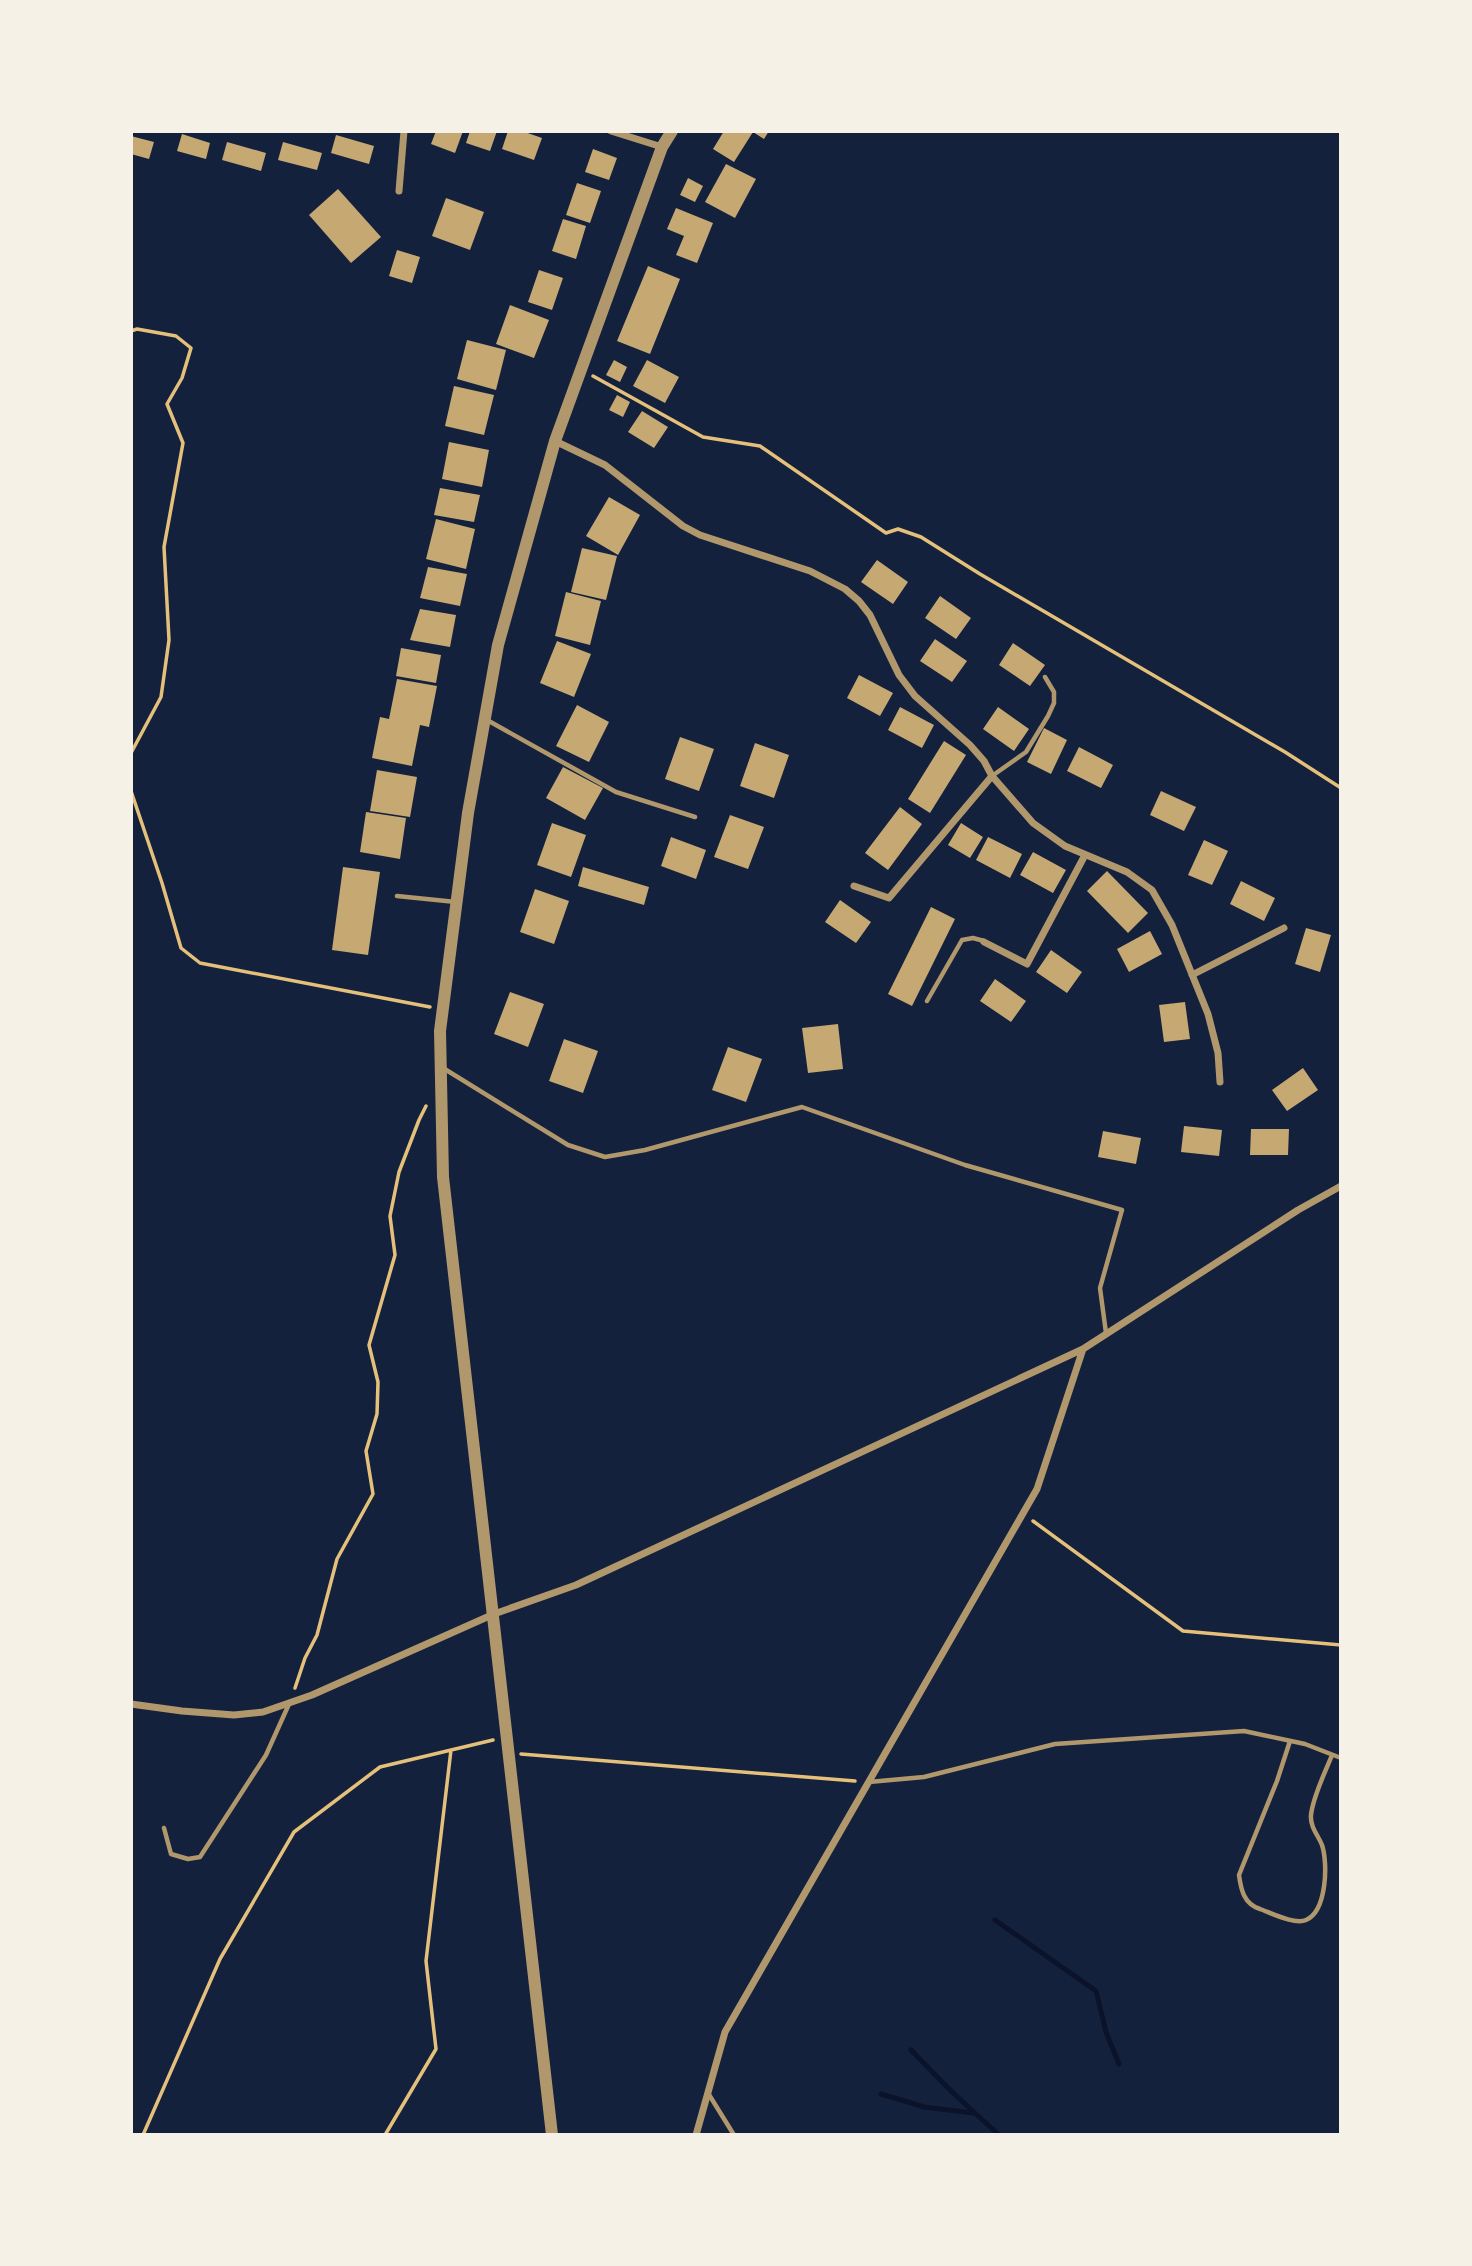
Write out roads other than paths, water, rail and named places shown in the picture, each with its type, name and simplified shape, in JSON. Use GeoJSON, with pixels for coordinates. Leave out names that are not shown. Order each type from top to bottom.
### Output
{"type":"FeatureCollection","features":[{"type":"Feature","properties":{"kind":"street"},"geometry":{"type":"LineString","coordinates":[[399,191],[404,131]]}},
{"type":"Feature","properties":{"kind":"street"},"geometry":{"type":"LineString","coordinates":[[611,131],[662,147]]}},
{"type":"Feature","properties":{"kind":"street"},"geometry":{"type":"LineString","coordinates":[[552,2135],[443,1177],[440,1031],[468,813],[498,645],[555,441],[662,147],[673,131]]}},
{"type":"Feature","properties":{"kind":"street"},"geometry":{"type":"LineString","coordinates":[[555,441],[606,465],[691,531],[810,571],[845,589],[859,601],[870,615],[899,675],[915,696],[970,744],[992,776],[1033,823],[1065,846],[1127,872],[1152,890],[1172,925],[1214,1031],[1220,1083]]}},
{"type":"Feature","properties":{"kind":"street"},"geometry":{"type":"LineString","coordinates":[[854,887],[890,898],[992,776]]}},
{"type":"Feature","properties":{"kind":"street"},"geometry":{"type":"LineString","coordinates":[[984,942],[1027,964],[1085,855]]}},
{"type":"Feature","properties":{"kind":"street"},"geometry":{"type":"LineString","coordinates":[[1192,975],[1284,928]]}},
{"type":"Feature","properties":{"kind":"street"},"geometry":{"type":"LineString","coordinates":[[131,1704],[182,1712],[233,1715],[263,1712],[290,1703],[494,1614],[576,1585],[1083,1349],[1287,1217],[1341,1186]]}},
{"type":"Feature","properties":{"kind":"street"},"geometry":{"type":"LineString","coordinates":[[696,2135],[725,2032],[1037,1489],[1083,1349]]}},
{"type":"Feature","properties":{"kind":"lane"},"geometry":{"type":"LineString","coordinates":[[992,776],[1026,752],[1048,716],[1054,703],[1054,692],[1045,677]]}},
{"type":"Feature","properties":{"kind":"lane"},"geometry":{"type":"LineString","coordinates":[[485,718],[616,792],[695,817]]}},
{"type":"Feature","properties":{"kind":"lane"},"geometry":{"type":"LineString","coordinates":[[397,896],[456,902]]}},
{"type":"Feature","properties":{"kind":"lane"},"geometry":{"type":"LineString","coordinates":[[927,1001],[962,940],[973,938],[984,942]]}},
{"type":"Feature","properties":{"kind":"lane"},"geometry":{"type":"LineString","coordinates":[[440,1066],[568,1145],[605,1157],[645,1150],[802,1107],[965,1165],[1122,1210],[1100,1288],[1106,1334]]}},
{"type":"Feature","properties":{"kind":"lane"},"geometry":{"type":"LineString","coordinates":[[164,1828],[171,1854],[188,1859],[200,1857],[265,1755],[290,1703]]}},
{"type":"Feature","properties":{"kind":"lane"},"geometry":{"type":"LineString","coordinates":[[868,1782],[925,1777],[1055,1744],[1244,1731],[1290,1741],[1341,1758]]}},
{"type":"Feature","properties":{"kind":"lane"},"geometry":{"type":"LineString","coordinates":[[1290,1741],[1239,1875],[1241,1890],[1248,1902],[1256,1908],[1298,1921],[1307,1920],[1313,1914],[1324,1886],[1325,1858],[1322,1845],[1311,1824],[1311,1813],[1332,1755]]}},
{"type":"Feature","properties":{"kind":"lane"},"geometry":{"type":"LineString","coordinates":[[708,2092],[734,2135]]}},
{"type":"Feature","properties":{"kind":"waterway"},"geometry":{"type":"LineString","coordinates":[[995,1920],[1096,1991],[1106,2032],[1119,2064]]}},
{"type":"Feature","properties":{"kind":"waterway"},"geometry":{"type":"LineString","coordinates":[[911,2050],[999,2135]]}},
{"type":"Feature","properties":{"kind":"waterway"},"geometry":{"type":"LineString","coordinates":[[881,2094],[924,2107],[973,2113]]}}]}
